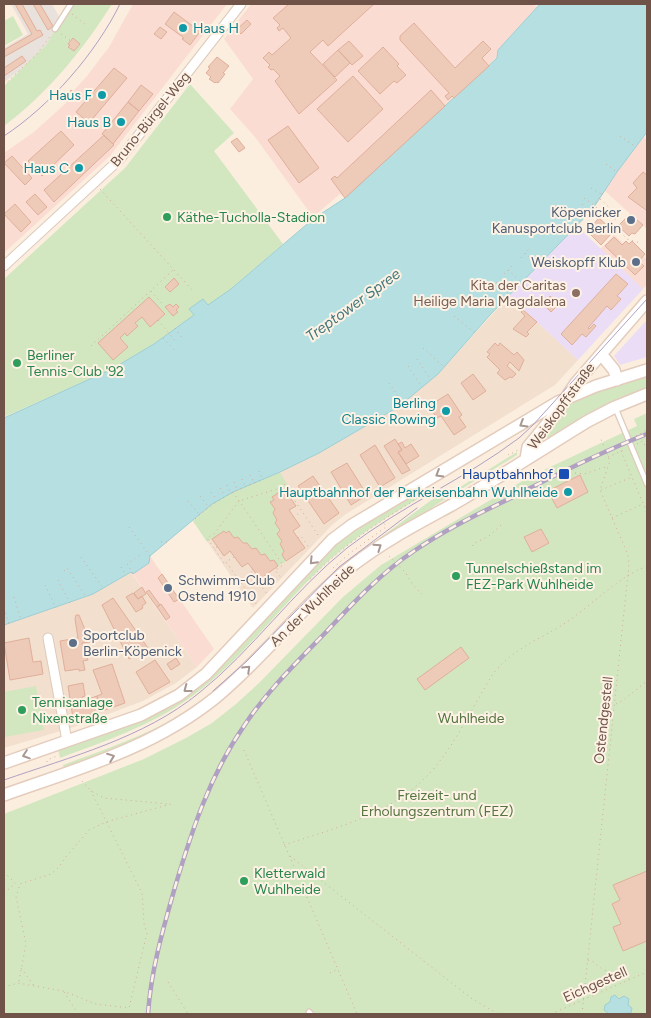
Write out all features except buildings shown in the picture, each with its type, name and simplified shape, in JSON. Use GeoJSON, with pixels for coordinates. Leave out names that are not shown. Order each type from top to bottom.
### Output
{"type":"FeatureCollection","features":[{"type":"Feature","properties":{"kind":"main road","name":"Weiskopffstraße"},"geometry":{"type":"LineString","coordinates":[[523,454],[576,383],[647,301]]}},
{"type":"Feature","properties":{"kind":"main road","name":"Weiskopffstraße"},"geometry":{"type":"LineString","coordinates":[[601,354],[614,370],[617,380]]}},
{"type":"Feature","properties":{"kind":"main road","name":"An der Wuhlheide"},"geometry":{"type":"LineString","coordinates":[[4,763],[141,715],[179,695],[212,668],[338,535],[382,506],[565,399],[596,386],[647,370]]}},
{"type":"Feature","properties":{"kind":"main road","name":"An der Wuhlheide"},"geometry":{"type":"LineString","coordinates":[[4,795],[114,756],[160,735],[208,704],[234,682],[316,598],[354,564],[386,542],[450,506],[523,454],[615,407],[647,394]]}},
{"type":"Feature","properties":{"kind":"street","name":"Bruno-Bürgel-Weg"},"geometry":{"type":"LineString","coordinates":[[4,266],[120,159],[241,4]]}},
{"type":"Feature","properties":{"kind":"street"},"geometry":{"type":"LineString","coordinates":[[48,638],[67,741]]}},
{"type":"Feature","properties":{"kind":"lane"},"geometry":{"type":"LineString","coordinates":[[55,29],[71,4]]}},
{"type":"Feature","properties":{"kind":"lane"},"geometry":{"type":"LineString","coordinates":[[615,407],[647,484]]}},
{"type":"Feature","properties":{"kind":"path"},"geometry":{"type":"LineString","coordinates":[[96,4],[100,6]]}},
{"type":"Feature","properties":{"kind":"path"},"geometry":{"type":"LineString","coordinates":[[67,11],[86,25]]}},
{"type":"Feature","properties":{"kind":"path"},"geometry":{"type":"LineString","coordinates":[[4,85],[37,54],[55,29],[71,41]]}},
{"type":"Feature","properties":{"kind":"path"},"geometry":{"type":"LineString","coordinates":[[620,136],[636,148]]}},
{"type":"Feature","properties":{"kind":"path"},"geometry":{"type":"LineString","coordinates":[[606,164],[618,172]]}},
{"type":"Feature","properties":{"kind":"path"},"geometry":{"type":"LineString","coordinates":[[94,183],[194,292]]}},
{"type":"Feature","properties":{"kind":"path"},"geometry":{"type":"LineString","coordinates":[[592,188],[602,194]]}},
{"type":"Feature","properties":{"kind":"path"},"geometry":{"type":"LineString","coordinates":[[576,225],[595,205],[604,191]]}},
{"type":"Feature","properties":{"kind":"path"},"geometry":{"type":"LineString","coordinates":[[584,198],[595,205],[627,239],[640,243]]}},
{"type":"Feature","properties":{"kind":"path"},"geometry":{"type":"LineString","coordinates":[[599,198],[619,216],[611,223]]}},
{"type":"Feature","properties":{"kind":"path"},"geometry":{"type":"LineString","coordinates":[[582,204],[589,212]]}},
{"type":"Feature","properties":{"kind":"path"},"geometry":{"type":"LineString","coordinates":[[521,258],[529,249]]}},
{"type":"Feature","properties":{"kind":"path"},"geometry":{"type":"LineString","coordinates":[[525,253],[538,266]]}},
{"type":"Feature","properties":{"kind":"path"},"geometry":{"type":"LineString","coordinates":[[504,274],[513,265]]}},
{"type":"Feature","properties":{"kind":"path"},"geometry":{"type":"LineString","coordinates":[[91,346],[173,269]]}},
{"type":"Feature","properties":{"kind":"path"},"geometry":{"type":"LineString","coordinates":[[508,270],[522,283]]}},
{"type":"Feature","properties":{"kind":"path"},"geometry":{"type":"LineString","coordinates":[[496,282],[510,295]]}},
{"type":"Feature","properties":{"kind":"path"},"geometry":{"type":"LineString","coordinates":[[150,291],[164,306]]}},
{"type":"Feature","properties":{"kind":"path"},"geometry":{"type":"LineString","coordinates":[[454,316],[474,333]]}},
{"type":"Feature","properties":{"kind":"path"},"geometry":{"type":"LineString","coordinates":[[158,320],[176,342]]}},
{"type":"Feature","properties":{"kind":"path"},"geometry":{"type":"LineString","coordinates":[[175,328],[182,338]]}},
{"type":"Feature","properties":{"kind":"path"},"geometry":{"type":"LineString","coordinates":[[163,338],[174,351]]}},
{"type":"Feature","properties":{"kind":"path"},"geometry":{"type":"LineString","coordinates":[[423,348],[444,367]]}},
{"type":"Feature","properties":{"kind":"path"},"geometry":{"type":"LineString","coordinates":[[417,359],[431,380]]}},
{"type":"Feature","properties":{"kind":"path"},"geometry":{"type":"LineString","coordinates":[[408,366],[422,387]]}},
{"type":"Feature","properties":{"kind":"path"},"geometry":{"type":"LineString","coordinates":[[389,382],[403,403]]}},
{"type":"Feature","properties":{"kind":"path"},"geometry":{"type":"LineString","coordinates":[[628,439],[647,430]]}},
{"type":"Feature","properties":{"kind":"path"},"geometry":{"type":"LineString","coordinates":[[600,437],[610,461],[600,490]]}},
{"type":"Feature","properties":{"kind":"path"},"geometry":{"type":"LineString","coordinates":[[608,456],[643,441],[647,450]]}},
{"type":"Feature","properties":{"kind":"path"},"geometry":{"type":"LineString","coordinates":[[621,451],[647,513]]}},
{"type":"Feature","properties":{"kind":"path"},"geometry":{"type":"LineString","coordinates":[[508,454],[523,454]]}},
{"type":"Feature","properties":{"kind":"path"},"geometry":{"type":"LineString","coordinates":[[575,473],[584,474],[608,466]]}},
{"type":"Feature","properties":{"kind":"path"},"geometry":{"type":"LineString","coordinates":[[195,519],[209,506],[225,496],[264,479],[259,470]]}},
{"type":"Feature","properties":{"kind":"path"},"geometry":{"type":"LineString","coordinates":[[250,475],[254,483]]}},
{"type":"Feature","properties":{"kind":"path"},"geometry":{"type":"LineString","coordinates":[[600,490],[632,477]]}},
{"type":"Feature","properties":{"kind":"path"},"geometry":{"type":"LineString","coordinates":[[242,479],[245,487]]}},
{"type":"Feature","properties":{"kind":"path"},"geometry":{"type":"LineString","coordinates":[[234,482],[237,490]]}},
{"type":"Feature","properties":{"kind":"path"},"geometry":{"type":"LineString","coordinates":[[258,606],[207,538],[214,534],[239,501],[280,488],[285,484],[290,496],[320,539]]}},
{"type":"Feature","properties":{"kind":"path"},"geometry":{"type":"LineString","coordinates":[[227,485],[283,564],[275,570],[282,579]]}},
{"type":"Feature","properties":{"kind":"path"},"geometry":{"type":"LineString","coordinates":[[220,488],[225,496]]}},
{"type":"Feature","properties":{"kind":"path","name":"Ostendgestell"},"geometry":{"type":"LineString","coordinates":[[582,1014],[628,576],[628,555],[600,490]]}},
{"type":"Feature","properties":{"kind":"path"},"geometry":{"type":"LineString","coordinates":[[211,492],[217,501]]}},
{"type":"Feature","properties":{"kind":"path"},"geometry":{"type":"LineString","coordinates":[[306,582],[350,542],[426,493]]}},
{"type":"Feature","properties":{"kind":"path"},"geometry":{"type":"LineString","coordinates":[[200,496],[209,506]]}},
{"type":"Feature","properties":{"kind":"path"},"geometry":{"type":"LineString","coordinates":[[188,501],[200,514]]}},
{"type":"Feature","properties":{"kind":"path"},"geometry":{"type":"LineString","coordinates":[[612,518],[643,504]]}},
{"type":"Feature","properties":{"kind":"path"},"geometry":{"type":"LineString","coordinates":[[293,517],[302,511]]}},
{"type":"Feature","properties":{"kind":"path"},"geometry":{"type":"LineString","coordinates":[[332,569],[350,553],[386,527],[382,520]]}},
{"type":"Feature","properties":{"kind":"path"},"geometry":{"type":"LineString","coordinates":[[474,546],[474,544],[489,536],[501,525]]}},
{"type":"Feature","properties":{"kind":"path"},"geometry":{"type":"LineString","coordinates":[[129,527],[150,556]]}},
{"type":"Feature","properties":{"kind":"path"},"geometry":{"type":"LineString","coordinates":[[298,538],[301,536],[310,550]]}},
{"type":"Feature","properties":{"kind":"path"},"geometry":{"type":"LineString","coordinates":[[161,542],[167,542]]}},
{"type":"Feature","properties":{"kind":"path"},"geometry":{"type":"LineString","coordinates":[[133,573],[127,564],[140,555]]}},
{"type":"Feature","properties":{"kind":"path"},"geometry":{"type":"LineString","coordinates":[[389,556],[404,570],[411,582],[422,594]]}},
{"type":"Feature","properties":{"kind":"path"},"geometry":{"type":"LineString","coordinates":[[81,557],[103,588]]}},
{"type":"Feature","properties":{"kind":"path"},"geometry":{"type":"LineString","coordinates":[[226,562],[234,557]]}},
{"type":"Feature","properties":{"kind":"path"},"geometry":{"type":"LineString","coordinates":[[284,845],[375,813],[403,797],[430,774],[445,757],[490,678],[506,659],[522,646],[567,622],[628,576],[647,566]]}},
{"type":"Feature","properties":{"kind":"path"},"geometry":{"type":"LineString","coordinates":[[121,567],[126,575]]}},
{"type":"Feature","properties":{"kind":"path"},"geometry":{"type":"LineString","coordinates":[[64,571],[67,568],[86,597]]}},
{"type":"Feature","properties":{"kind":"path"},"geometry":{"type":"LineString","coordinates":[[253,569],[250,570],[268,595]]}},
{"type":"Feature","properties":{"kind":"path"},"geometry":{"type":"LineString","coordinates":[[58,580],[70,603]]}},
{"type":"Feature","properties":{"kind":"path"},"geometry":{"type":"LineString","coordinates":[[44,585],[56,608]]}},
{"type":"Feature","properties":{"kind":"path"},"geometry":{"type":"LineString","coordinates":[[14,597],[21,620]]}},
{"type":"Feature","properties":{"kind":"path"},"geometry":{"type":"LineString","coordinates":[[4,608],[9,624]]}},
{"type":"Feature","properties":{"kind":"path"},"geometry":{"type":"LineString","coordinates":[[615,704],[622,701],[647,681]]}},
{"type":"Feature","properties":{"kind":"path"},"geometry":{"type":"LineString","coordinates":[[244,750],[357,1014]]}},
{"type":"Feature","properties":{"kind":"path"},"geometry":{"type":"LineString","coordinates":[[47,762],[46,760],[57,756]]}},
{"type":"Feature","properties":{"kind":"path"},"geometry":{"type":"LineString","coordinates":[[4,987],[18,983],[63,991],[96,1004],[129,1008],[147,932],[144,924],[142,893],[91,791],[82,781]]}},
{"type":"Feature","properties":{"kind":"path"},"geometry":{"type":"LineString","coordinates":[[4,893],[16,884],[51,874],[89,830],[106,822],[171,804],[104,798],[91,791]]}},
{"type":"Feature","properties":{"kind":"path"},"geometry":{"type":"LineString","coordinates":[[288,855],[472,998],[498,1014]]}},
{"type":"Feature","properties":{"kind":"path"},"geometry":{"type":"LineString","coordinates":[[4,872],[16,884]]}},
{"type":"Feature","properties":{"kind":"path"},"geometry":{"type":"LineString","coordinates":[[18,983],[26,944],[16,897],[20,884]]}},
{"type":"Feature","properties":{"kind":"path"},"geometry":{"type":"LineString","coordinates":[[587,960],[592,961],[602,969],[630,980]]}},
{"type":"Feature","properties":{"kind":"path"},"geometry":{"type":"LineString","coordinates":[[21,967],[35,987]]}},
{"type":"Feature","properties":{"kind":"path"},"geometry":{"type":"LineString","coordinates":[[330,972],[338,968]]}},
{"type":"Feature","properties":{"kind":"path","name":"Eichgestell"},"geometry":{"type":"LineString","coordinates":[[550,1014],[647,972]]}},
{"type":"Feature","properties":{"kind":"path"},"geometry":{"type":"LineString","coordinates":[[168,982],[188,1014]]}},
{"type":"Feature","properties":{"kind":"path"},"geometry":{"type":"LineString","coordinates":[[63,991],[78,1014]]}},
{"type":"Feature","properties":{"kind":"shaded area"},"geometry":{"type":"Polygon","coordinates":[[[11,4],[52,4],[62,22],[46,45],[23,68],[4,82],[4,48],[28,34],[11,4]]]}},
{"type":"Feature","properties":{"kind":"shaded area"},"geometry":{"type":"Polygon","coordinates":[[[133,4],[227,4],[110,156],[4,253],[4,153],[34,132],[66,103],[65,100],[87,76],[109,47],[133,4]]]}},
{"type":"Feature","properties":{"kind":"shaded area"},"geometry":{"type":"Polygon","coordinates":[[[251,4],[532,4],[537,7],[498,50],[497,57],[345,198],[340,194],[313,217],[255,137],[230,109],[253,79],[224,39],[251,4]]]}},
{"type":"Feature","properties":{"kind":"shaded area"},"geometry":{"type":"Polygon","coordinates":[[[644,137],[647,141],[647,229],[605,191],[644,137]]]}},
{"type":"Feature","properties":{"kind":"shaded area","name":"Kita der Caritas Heilige Maria Magdalena"},"geometry":{"type":"Polygon","coordinates":[[[577,226],[643,289],[578,360],[509,296],[577,226]]]}},
{"type":"Feature","properties":{"kind":"shaded area"},"geometry":{"type":"Polygon","coordinates":[[[614,235],[623,243],[626,241],[629,244],[632,241],[645,254],[643,256],[647,260],[647,285],[643,289],[600,249],[614,235]]]}},
{"type":"Feature","properties":{"kind":"shaded area"},"geometry":{"type":"Polygon","coordinates":[[[509,296],[578,360],[555,385],[346,514],[332,525],[253,608],[193,521],[233,492],[319,453],[393,410],[438,374],[509,296]]]}},
{"type":"Feature","properties":{"kind":"shaded area"},"geometry":{"type":"Polygon","coordinates":[[[647,320],[647,357],[620,365],[614,356],[647,320]]]}},
{"type":"Feature","properties":{"kind":"shaded area"},"geometry":{"type":"Polygon","coordinates":[[[150,556],[214,649],[197,667],[133,574],[149,563],[150,556]]]}},
{"type":"Feature","properties":{"kind":"shaded area"},"geometry":{"type":"Polygon","coordinates":[[[131,572],[197,667],[176,683],[143,701],[74,727],[4,748],[4,625],[93,594],[131,572]]]}},
{"type":"Feature","properties":{"kind":"green space"},"geometry":{"type":"Polygon","coordinates":[[[72,4],[112,4],[64,70],[4,126],[4,86],[46,45],[72,4]]]}},
{"type":"Feature","properties":{"kind":"green space"},"geometry":{"type":"Polygon","coordinates":[[[13,16],[23,35],[4,46],[4,21],[13,16]]]}},
{"type":"Feature","properties":{"kind":"green space","name":"Käthe-Tucholla-Stadion"},"geometry":{"type":"Polygon","coordinates":[[[190,84],[234,133],[214,151],[283,244],[231,289],[208,306],[190,308],[194,315],[154,344],[112,369],[4,417],[4,279],[125,168],[190,84]]]}},
{"type":"Feature","properties":{"kind":"green space"},"geometry":{"type":"Polygon","coordinates":[[[647,375],[647,389],[585,417],[537,444],[570,402],[647,375]]]}},
{"type":"Feature","properties":{"kind":"green space","name":"Wuhlheide"},"geometry":{"type":"Polygon","coordinates":[[[647,413],[647,1014],[4,1014],[4,814],[144,759],[212,723],[259,683],[343,597],[381,565],[529,477],[637,426],[634,419],[647,413]]]}},
{"type":"Feature","properties":{"kind":"green space"},"geometry":{"type":"Polygon","coordinates":[[[517,452],[517,455],[442,501],[343,568],[341,567],[430,501],[441,494],[444,497],[517,452]]]}},
{"type":"Feature","properties":{"kind":"green space"},"geometry":{"type":"Polygon","coordinates":[[[280,472],[288,486],[272,497],[274,500],[271,502],[275,509],[273,513],[277,520],[275,523],[280,530],[278,531],[282,541],[280,544],[284,551],[282,555],[286,561],[278,566],[274,560],[270,561],[265,554],[261,555],[247,543],[243,543],[238,537],[234,538],[224,531],[207,542],[193,521],[212,504],[233,492],[280,472]]]}},
{"type":"Feature","properties":{"kind":"green space"},"geometry":{"type":"Polygon","coordinates":[[[426,487],[429,492],[361,535],[335,555],[227,667],[191,697],[144,725],[60,758],[58,749],[159,711],[190,693],[334,545],[354,529],[426,487]]]}},
{"type":"Feature","properties":{"kind":"green space"},"geometry":{"type":"Polygon","coordinates":[[[261,650],[204,702],[149,736],[64,770],[63,765],[137,737],[180,715],[212,693],[261,650]]]}},
{"type":"Feature","properties":{"kind":"green space","name":"Tennisanlage Nixenstraße"},"geometry":{"type":"Polygon","coordinates":[[[36,686],[44,730],[4,737],[4,692],[36,686]]]}},
{"type":"Feature","properties":{"kind":"water","name":"Treptower Spree"},"geometry":{"type":"Polygon","coordinates":[[[540,4],[647,4],[647,132],[592,210],[490,315],[438,374],[403,403],[319,453],[233,492],[212,504],[150,556],[149,563],[133,574],[131,572],[93,594],[4,625],[4,418],[112,369],[154,344],[194,315],[189,309],[203,299],[208,305],[231,289],[313,219],[345,198],[497,58],[498,50],[540,4]]]}},
{"type":"Feature","properties":{"kind":"water"},"geometry":{"type":"Polygon","coordinates":[[[615,995],[619,999],[624,996],[629,999],[628,1005],[632,1008],[631,1013],[609,1014],[604,1010],[605,1005],[615,995]]]}},
{"type":"Feature","properties":{"kind":"tram line"},"geometry":{"type":"LineString","coordinates":[[4,136],[38,110],[70,77],[98,41],[120,4]]}},
{"type":"Feature","properties":{"kind":"tram line"},"geometry":{"type":"LineString","coordinates":[[4,780],[106,745],[178,709],[219,676],[309,583],[347,548],[389,519],[477,467],[519,438],[647,299]]}},
{"type":"Feature","properties":{"kind":"tram line"},"geometry":{"type":"LineString","coordinates":[[213,691],[247,661],[339,567],[417,508]]}},
{"type":"Feature","properties":{"kind":"railway"},"geometry":{"type":"LineString","coordinates":[[148,1014],[152,982],[162,934],[195,824],[221,764],[253,713],[273,688],[368,588],[414,551],[483,511],[576,465],[647,434]]}},
{"type":"Feature","properties":{"kind":"place","name":"Haus H"},"geometry":{"type":"Point","coordinates":[183,28]}},
{"type":"Feature","properties":{"kind":"place","name":"Haus F"},"geometry":{"type":"Point","coordinates":[102,95]}},
{"type":"Feature","properties":{"kind":"place","name":"Haus B"},"geometry":{"type":"Point","coordinates":[121,122]}},
{"type":"Feature","properties":{"kind":"place","name":"Haus C"},"geometry":{"type":"Point","coordinates":[79,168]}},
{"type":"Feature","properties":{"kind":"place","name":"Käthe-Tucholla-Stadion"},"geometry":{"type":"Point","coordinates":[167,217]}},
{"type":"Feature","properties":{"kind":"place","name":"Köpenicker Kanusportclub Berlin"},"geometry":{"type":"Point","coordinates":[631,220]}},
{"type":"Feature","properties":{"kind":"place","name":"Weiskopff Klub"},"geometry":{"type":"Point","coordinates":[636,262]}},
{"type":"Feature","properties":{"kind":"place","name":"Kita der Caritas Heilige Maria Magdalena"},"geometry":{"type":"Point","coordinates":[576,293]}},
{"type":"Feature","properties":{"kind":"place","name":"Berliner Tennis-Club '92"},"geometry":{"type":"Point","coordinates":[17,363]}},
{"type":"Feature","properties":{"kind":"place","name":"Berling Classic Rowing"},"geometry":{"type":"Point","coordinates":[446,411]}},
{"type":"Feature","properties":{"kind":"place","name":"Hauptbahnhof"},"geometry":{"type":"Point","coordinates":[564,474]}},
{"type":"Feature","properties":{"kind":"place","name":"Hauptbahnhof der Parkeisenbahn Wuhlheide"},"geometry":{"type":"Point","coordinates":[568,492]}},
{"type":"Feature","properties":{"kind":"place","name":"Tunnelschießstand im FEZ-Park Wuhlheide"},"geometry":{"type":"Point","coordinates":[456,576]}},
{"type":"Feature","properties":{"kind":"place","name":"Schwimm-Club Ostend 1910"},"geometry":{"type":"Point","coordinates":[168,588]}},
{"type":"Feature","properties":{"kind":"place","name":"Sportclub Berlin-Köpenick"},"geometry":{"type":"Point","coordinates":[73,643]}},
{"type":"Feature","properties":{"kind":"place","name":"Tennisanlage Nixenstraße"},"geometry":{"type":"Point","coordinates":[22,710]}},
{"type":"Feature","properties":{"kind":"place","name":"Kletterwald Wuhlheide"},"geometry":{"type":"Point","coordinates":[244,881]}},
{"type":"Feature","properties":{"kind":"park label","name":"Freizeit- und Erholungszentrum (FEZ)"},"geometry":{"type":"Point","coordinates":[437,804]}}]}
